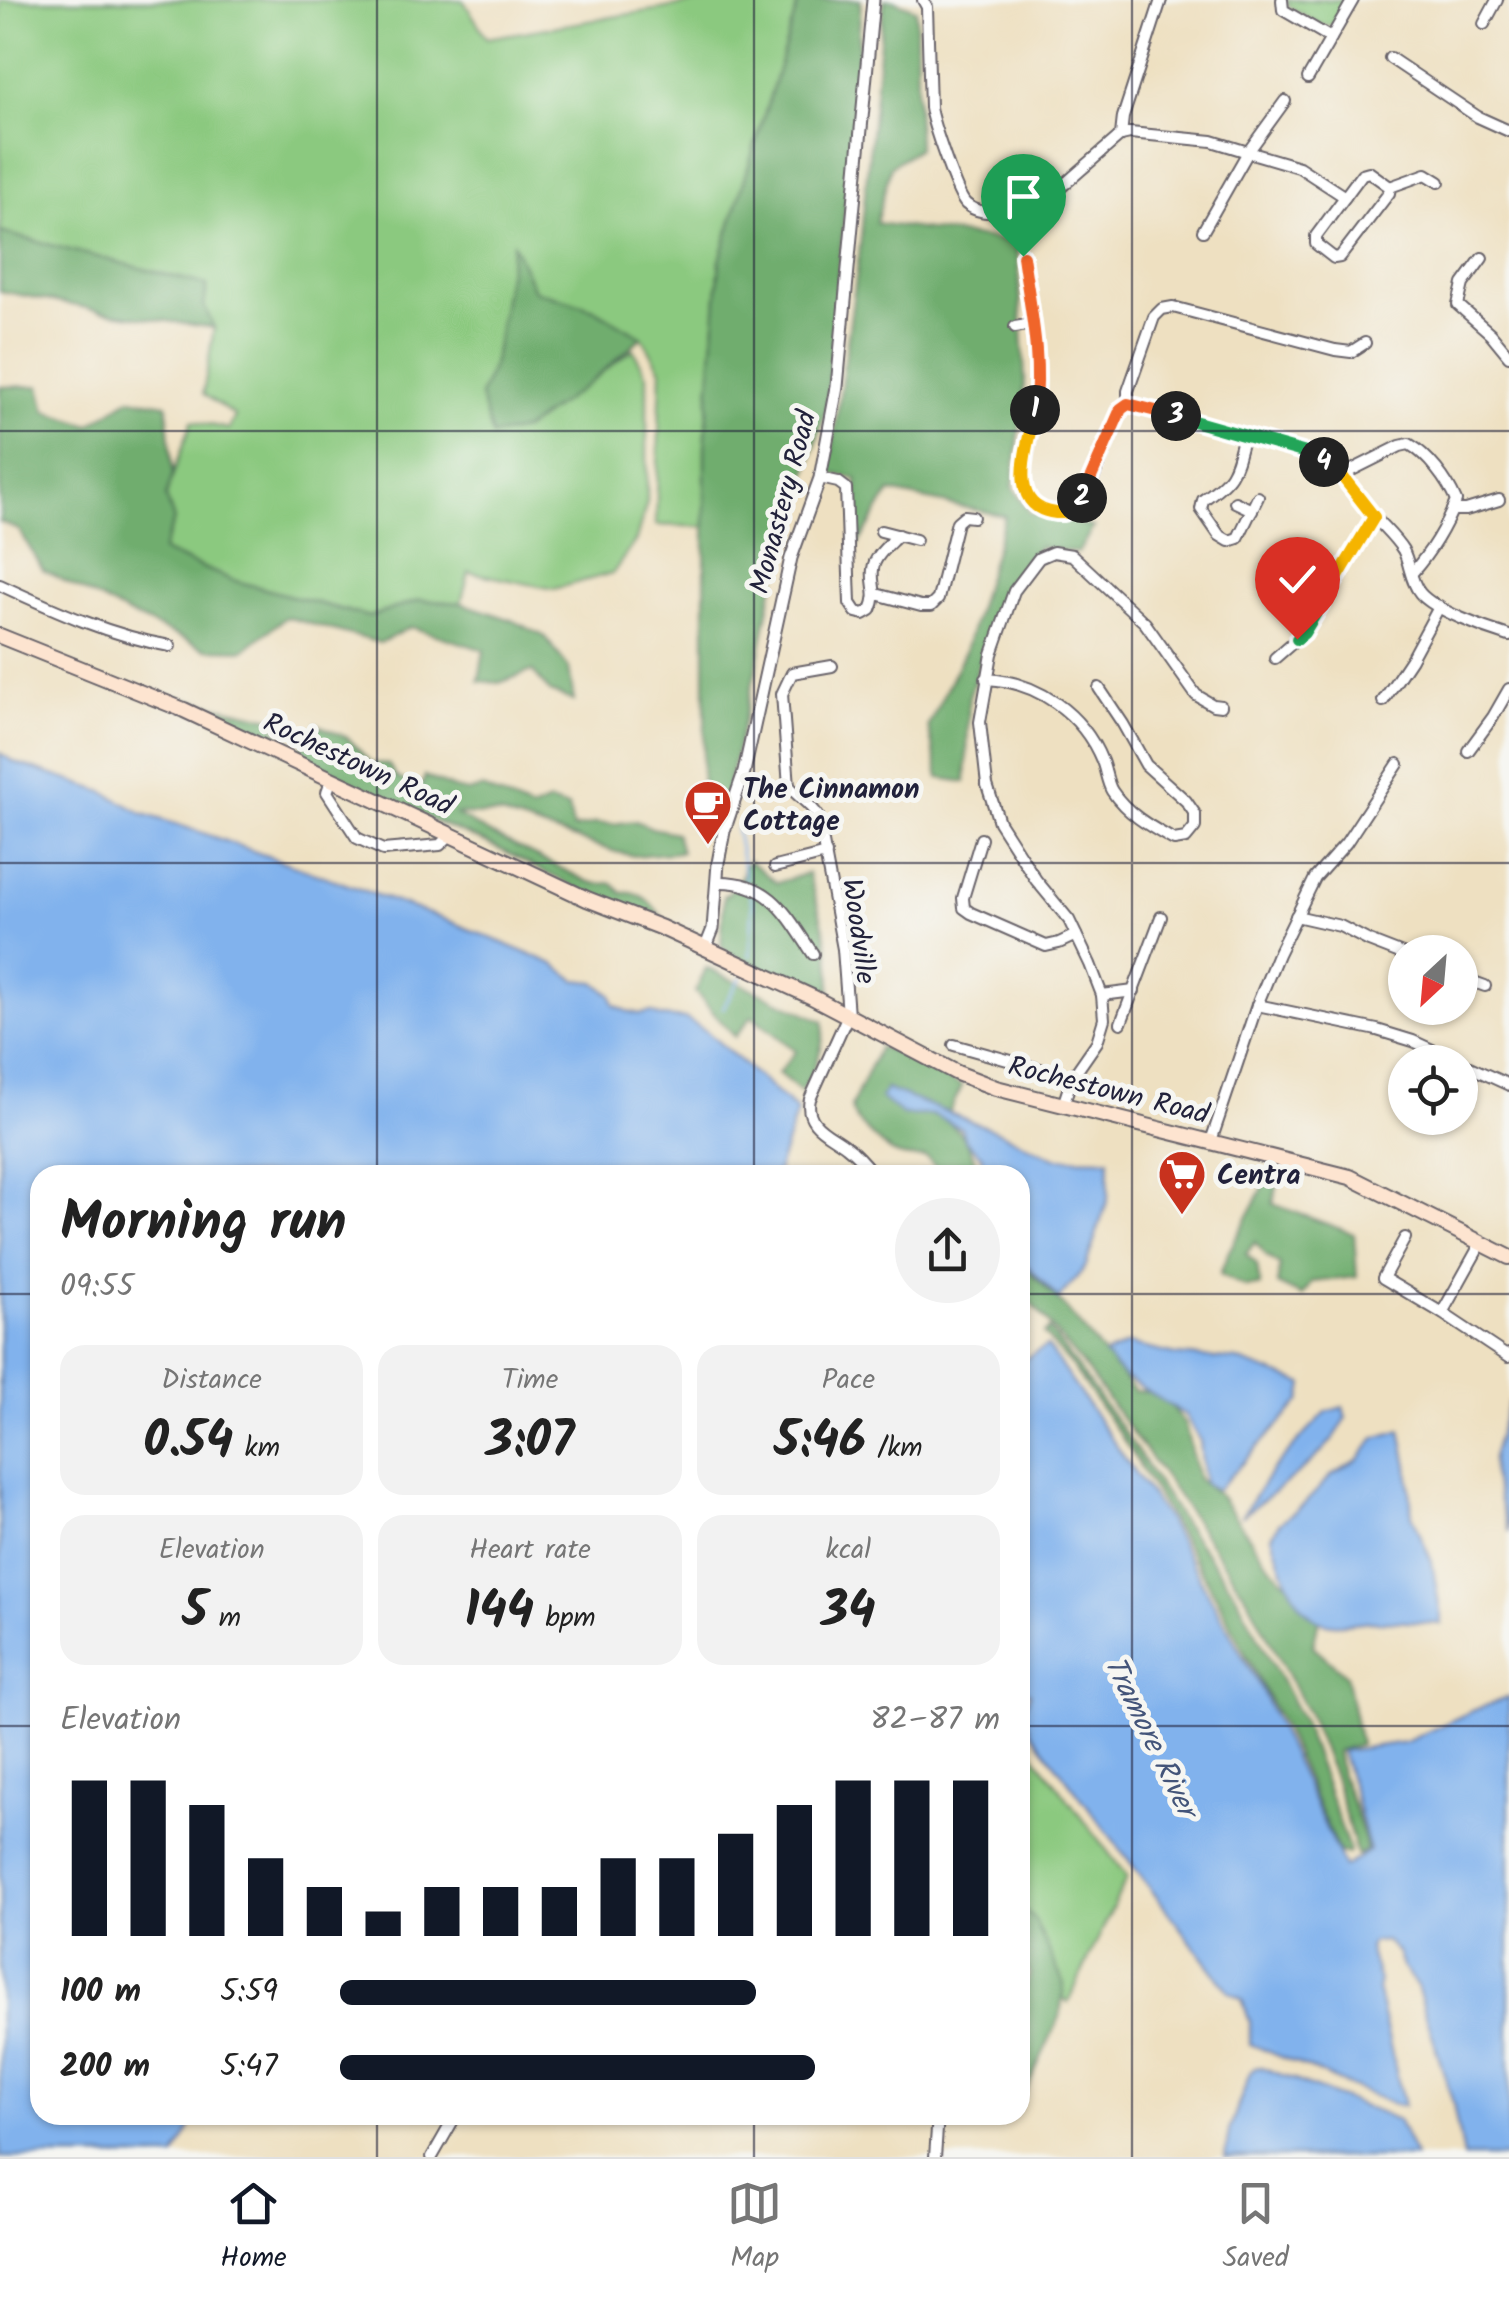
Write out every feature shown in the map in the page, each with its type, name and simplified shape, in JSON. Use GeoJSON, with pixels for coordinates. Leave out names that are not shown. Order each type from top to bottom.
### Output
{"type":"FeatureCollection","features":[{"type":"Feature","properties":{"kind":"main road","name":"Rochestown Road"},"geometry":{"type":"LineString","coordinates":[[0,636],[184,710],[587,898],[705,948],[957,1072],[996,1088],[1063,1106],[1350,1177],[1509,1257]]}},
{"type":"Feature","properties":{"kind":"street","name":"Monastery Road"},"geometry":{"type":"LineString","coordinates":[[705,948],[712,930],[724,831],[744,772],[791,558],[820,478],[837,386],[873,0]]}},
{"type":"Feature","properties":{"kind":"street"},"geometry":{"type":"LineString","coordinates":[[923,0],[932,123],[957,192],[972,208],[983,212],[1033,209],[1121,135],[1130,133],[1212,141],[1298,167],[1345,196]]}},
{"type":"Feature","properties":{"kind":"street"},"geometry":{"type":"LineString","coordinates":[[1121,135],[1124,114],[1161,0]]}},
{"type":"Feature","properties":{"kind":"street"},"geometry":{"type":"LineString","coordinates":[[1282,0],[1283,10],[1331,38]]}},
{"type":"Feature","properties":{"kind":"street"},"geometry":{"type":"LineString","coordinates":[[1308,78],[1353,0]]}},
{"type":"Feature","properties":{"kind":"street"},"geometry":{"type":"LineString","coordinates":[[1484,24],[1497,1],[1509,10]]}},
{"type":"Feature","properties":{"kind":"street"},"geometry":{"type":"LineString","coordinates":[[1390,58],[1478,117],[1509,131]]}},
{"type":"Feature","properties":{"kind":"street"},"geometry":{"type":"LineString","coordinates":[[1203,231],[1248,152],[1285,101]]}},
{"type":"Feature","properties":{"kind":"street"},"geometry":{"type":"LineString","coordinates":[[1369,172],[1390,187],[1340,256],[1334,258],[1316,244],[1316,236],[1362,174],[1369,172]]}},
{"type":"Feature","properties":{"kind":"street"},"geometry":{"type":"LineString","coordinates":[[1390,187],[1426,174],[1439,182]]}},
{"type":"Feature","properties":{"kind":"street"},"geometry":{"type":"LineString","coordinates":[[1023,256],[1038,382],[1023,486],[1033,503],[1060,514],[1075,508],[1087,490],[1121,409],[1128,404],[1138,405],[1306,453],[1328,464],[1403,550],[1422,596],[1491,631],[1508,633]]}},
{"type":"Feature","properties":{"kind":"street"},"geometry":{"type":"LineString","coordinates":[[1482,258],[1463,284],[1458,305],[1509,356]]}},
{"type":"Feature","properties":{"kind":"street"},"geometry":{"type":"LineString","coordinates":[[1128,404],[1128,391],[1154,316],[1162,310],[1174,307],[1335,350],[1351,352],[1365,343]]}},
{"type":"Feature","properties":{"kind":"street"},"geometry":{"type":"LineString","coordinates":[[1014,326],[1033,324]]}},
{"type":"Feature","properties":{"kind":"street"},"geometry":{"type":"LineString","coordinates":[[1244,436],[1235,472],[1203,500],[1201,509],[1219,535],[1229,541],[1238,538],[1258,497]]}},
{"type":"Feature","properties":{"kind":"street"},"geometry":{"type":"LineString","coordinates":[[1342,476],[1409,444],[1418,449],[1450,488],[1456,501],[1452,510],[1412,573]]}},
{"type":"Feature","properties":{"kind":"street"},"geometry":{"type":"LineString","coordinates":[[820,478],[846,488],[850,603],[856,612],[864,614],[870,610],[876,594],[873,568],[898,535]]}},
{"type":"Feature","properties":{"kind":"street"},"geometry":{"type":"LineString","coordinates":[[1452,510],[1499,500]]}},
{"type":"Feature","properties":{"kind":"street"},"geometry":{"type":"LineString","coordinates":[[1235,502],[1252,510]]}},
{"type":"Feature","properties":{"kind":"street"},"geometry":{"type":"LineString","coordinates":[[876,594],[930,606],[938,598],[958,522],[964,516],[973,517]]}},
{"type":"Feature","properties":{"kind":"street"},"geometry":{"type":"LineString","coordinates":[[1274,658],[1304,633],[1374,517]]}},
{"type":"Feature","properties":{"kind":"street"},"geometry":{"type":"LineString","coordinates":[[881,531],[916,540]]}},
{"type":"Feature","properties":{"kind":"street"},"geometry":{"type":"LineString","coordinates":[[1063,1106],[1072,1078],[1097,1042],[1104,1019],[1102,995],[1068,920],[998,822],[988,785],[980,722],[992,654],[1014,591],[1039,558],[1053,552],[1072,556],[1145,622],[1196,695],[1213,706],[1221,706]]}},
{"type":"Feature","properties":{"kind":"street"},"geometry":{"type":"LineString","coordinates":[[0,586],[62,613],[146,642],[170,646]]}},
{"type":"Feature","properties":{"kind":"street"},"geometry":{"type":"LineString","coordinates":[[1383,700],[1411,659],[1439,606]]}},
{"type":"Feature","properties":{"kind":"street","name":"Woodville"},"geometry":{"type":"LineString","coordinates":[[832,666],[792,673],[782,694],[789,786],[818,816],[843,949],[848,1016]]}},
{"type":"Feature","properties":{"kind":"street"},"geometry":{"type":"LineString","coordinates":[[986,680],[1012,682],[1052,700],[1090,739],[1111,790],[1130,812],[1174,840],[1186,838],[1194,827],[1194,814],[1186,801],[1146,764],[1099,688]]}},
{"type":"Feature","properties":{"kind":"street"},"geometry":{"type":"LineString","coordinates":[[1468,751],[1509,689]]}},
{"type":"Feature","properties":{"kind":"street"},"geometry":{"type":"LineString","coordinates":[[1212,1141],[1258,1005],[1296,916],[1315,878],[1346,843],[1398,764]]}},
{"type":"Feature","properties":{"kind":"street"},"geometry":{"type":"LineString","coordinates":[[332,778],[327,792],[357,838],[383,850],[440,845],[451,834]]}},
{"type":"Feature","properties":{"kind":"street"},"geometry":{"type":"LineString","coordinates":[[980,839],[963,898],[964,908],[1046,946],[1076,935]]}},
{"type":"Feature","properties":{"kind":"street","name":"Woodville"},"geometry":{"type":"LineString","coordinates":[[776,867],[826,854]]}},
{"type":"Feature","properties":{"kind":"street"},"geometry":{"type":"LineString","coordinates":[[718,882],[740,882],[781,906],[813,954]]}},
{"type":"Feature","properties":{"kind":"street"},"geometry":{"type":"LineString","coordinates":[[1296,916],[1340,926],[1388,948]]}},
{"type":"Feature","properties":{"kind":"street"},"geometry":{"type":"LineString","coordinates":[[1121,1023],[1161,918]]}},
{"type":"Feature","properties":{"kind":"street"},"geometry":{"type":"LineString","coordinates":[[1478,983],[1485,986]]}},
{"type":"Feature","properties":{"kind":"street"},"geometry":{"type":"LineString","coordinates":[[1102,995],[1134,992]]}},
{"type":"Feature","properties":{"kind":"street"},"geometry":{"type":"LineString","coordinates":[[1258,1005],[1377,1030],[1509,1085]]}},
{"type":"Feature","properties":{"kind":"street"},"geometry":{"type":"LineString","coordinates":[[848,1016],[808,1110],[812,1121],[866,1165]]}},
{"type":"Feature","properties":{"kind":"street"},"geometry":{"type":"LineString","coordinates":[[954,1045],[1072,1078]]}},
{"type":"Feature","properties":{"kind":"street"},"geometry":{"type":"LineString","coordinates":[[1405,1238],[1382,1278],[1509,1354]]}},
{"type":"Feature","properties":{"kind":"street"},"geometry":{"type":"LineString","coordinates":[[1442,1312],[1480,1245]]}},
{"type":"Feature","properties":{"kind":"street"},"geometry":{"type":"LineString","coordinates":[[432,2157],[450,2125]]}},
{"type":"Feature","properties":{"kind":"street"},"geometry":{"type":"LineString","coordinates":[[933,2157],[938,2125]]}},
{"type":"Feature","properties":{"kind":"green space"},"geometry":{"type":"Polygon","coordinates":[[[0,0],[463,0],[487,38],[695,3],[798,4],[720,260],[705,447],[705,527],[656,525],[661,370],[642,337],[594,309],[534,290],[513,245],[494,362],[480,396],[524,430],[633,349],[647,375],[647,502],[636,540],[613,573],[554,589],[469,572],[461,603],[419,600],[370,617],[232,580],[162,551],[174,520],[165,497],[192,421],[229,429],[235,416],[203,394],[214,328],[204,306],[207,286],[0,232],[0,0]]]}},
{"type":"Feature","properties":{"kind":"green space"},"geometry":{"type":"Polygon","coordinates":[[[805,0],[861,0],[826,409],[771,596],[720,821],[699,816],[705,725],[705,447],[720,260],[798,4],[805,0]]]}},
{"type":"Feature","properties":{"kind":"green space"},"geometry":{"type":"Polygon","coordinates":[[[884,0],[916,9],[918,148],[891,166],[876,223],[1017,242],[1025,380],[1013,487],[1030,513],[1093,527],[1078,553],[1039,547],[1005,586],[969,697],[966,782],[939,778],[928,726],[965,651],[1005,516],[890,492],[854,551],[857,479],[829,473],[859,256],[884,0]]]}},
{"type":"Feature","properties":{"kind":"green space"},"geometry":{"type":"Polygon","coordinates":[[[1287,0],[1347,0],[1333,26],[1321,25],[1288,6],[1287,0]]]}},
{"type":"Feature","properties":{"kind":"green space"},"geometry":{"type":"Polygon","coordinates":[[[0,232],[207,285],[204,306],[214,328],[0,291],[0,232]]]}},
{"type":"Feature","properties":{"kind":"green space"},"geometry":{"type":"Polygon","coordinates":[[[513,243],[534,290],[594,309],[642,337],[592,381],[524,430],[492,436],[480,396],[494,362],[513,243]]]}},
{"type":"Feature","properties":{"kind":"green space"},"geometry":{"type":"Polygon","coordinates":[[[40,386],[46,411],[90,425],[130,398],[167,404],[173,474],[166,497],[174,520],[162,551],[232,580],[369,617],[419,600],[461,603],[509,619],[544,636],[569,668],[574,701],[550,692],[532,671],[499,683],[479,681],[484,650],[411,627],[380,643],[286,617],[244,650],[206,649],[43,570],[19,530],[0,522],[0,387],[40,386]]]}},
{"type":"Feature","properties":{"kind":"green space"},"geometry":{"type":"Polygon","coordinates":[[[167,695],[272,718],[278,733],[297,748],[310,744],[316,724],[348,738],[371,763],[388,764],[397,778],[421,787],[425,776],[468,792],[483,788],[531,810],[549,802],[569,808],[573,829],[636,821],[676,833],[681,852],[634,856],[501,815],[455,814],[587,881],[612,883],[622,893],[640,896],[661,916],[593,895],[167,695]]]}},
{"type":"Feature","properties":{"kind":"green space"},"geometry":{"type":"Polygon","coordinates":[[[749,861],[777,883],[808,873],[828,948],[830,995],[808,990],[730,954],[721,946],[724,895],[749,861]]]}},
{"type":"Feature","properties":{"kind":"green space"},"geometry":{"type":"Polygon","coordinates":[[[706,968],[823,1021],[818,1058],[801,1092],[778,1073],[796,1051],[752,1016],[735,1037],[695,992],[706,968]]]}},
{"type":"Feature","properties":{"kind":"green space"},"geometry":{"type":"Polygon","coordinates":[[[879,1047],[893,1051],[962,1086],[949,1113],[886,1089],[903,1115],[933,1115],[953,1126],[976,1165],[934,1165],[926,1157],[900,1156],[858,1122],[851,1107],[879,1047]]]}},
{"type":"Feature","properties":{"kind":"green space"},"geometry":{"type":"Polygon","coordinates":[[[1275,1166],[1281,1168],[1273,1204],[1354,1234],[1357,1277],[1312,1282],[1302,1296],[1277,1284],[1280,1265],[1255,1242],[1246,1254],[1257,1264],[1260,1286],[1245,1287],[1220,1274],[1275,1166]]]}},
{"type":"Feature","properties":{"kind":"green space"},"geometry":{"type":"Polygon","coordinates":[[[1030,1272],[1064,1306],[1134,1391],[1156,1393],[1167,1401],[1185,1425],[1198,1479],[1220,1496],[1270,1566],[1320,1615],[1313,1646],[1346,1675],[1360,1744],[1337,1751],[1341,1776],[1367,1850],[1357,1855],[1334,1777],[1309,1716],[1248,1599],[1084,1367],[1030,1301],[1030,1272]]]}},
{"type":"Feature","properties":{"kind":"green space"},"geometry":{"type":"Polygon","coordinates":[[[1049,1329],[1234,1591],[1303,1722],[1348,1854],[1339,1853],[1285,1731],[1217,1598],[1131,1451],[1044,1334],[1049,1329]]]}},
{"type":"Feature","properties":{"kind":"green space"},"geometry":{"type":"Polygon","coordinates":[[[1030,1749],[1127,1877],[1068,2003],[1030,1973],[1030,1749]]]}},
{"type":"Feature","properties":{"kind":"green space"},"geometry":{"type":"Polygon","coordinates":[[[1030,1916],[1064,1984],[1060,2017],[1030,2082],[1030,1916]]]}},
{"type":"Feature","properties":{"kind":"water"},"geometry":{"type":"Polygon","coordinates":[[[0,753],[14,762],[104,792],[144,814],[449,921],[554,964],[576,980],[595,982],[611,995],[614,1005],[627,1011],[686,1019],[706,1031],[797,1111],[779,1165],[30,1165],[30,2125],[193,2125],[175,2157],[0,2157],[0,753]]]}},
{"type":"Feature","properties":{"kind":"water"},"geometry":{"type":"Polygon","coordinates":[[[886,1089],[997,1131],[1055,1158],[1109,1159],[1108,1199],[1086,1266],[1059,1299],[1030,1269],[1030,1165],[984,1165],[982,1156],[965,1140],[961,1128],[934,1115],[903,1115],[881,1098],[886,1089]]]}},
{"type":"Feature","properties":{"kind":"water"},"geometry":{"type":"Polygon","coordinates":[[[1128,1344],[1176,1355],[1237,1360],[1304,1384],[1301,1401],[1217,1490],[1204,1483],[1200,1441],[1185,1415],[1124,1377],[1104,1355],[1128,1344]]]}},
{"type":"Feature","properties":{"kind":"water","name":"Tramore River"},"geometry":{"type":"Polygon","coordinates":[[[1047,1346],[1167,1519],[1261,1689],[1344,1867],[1369,1851],[1341,1751],[1406,1742],[1509,1697],[1509,2157],[1463,2157],[1453,2103],[1417,1986],[1386,1941],[1372,1942],[1369,1948],[1404,2106],[1250,2044],[1250,2022],[1242,1999],[1229,1992],[1032,1733],[1030,1356],[1047,1346]]]}},
{"type":"Feature","properties":{"kind":"water"},"geometry":{"type":"Polygon","coordinates":[[[1509,1401],[1509,1532],[1492,1475],[1492,1457],[1509,1401]]]}},
{"type":"Feature","properties":{"kind":"water"},"geometry":{"type":"Polygon","coordinates":[[[1343,1407],[1346,1418],[1326,1447],[1241,1517],[1270,1473],[1302,1437],[1326,1412],[1343,1407]]]}},
{"type":"Feature","properties":{"kind":"water"},"geometry":{"type":"Polygon","coordinates":[[[1401,1430],[1412,1515],[1432,1562],[1442,1624],[1323,1622],[1300,1604],[1272,1536],[1279,1523],[1333,1474],[1359,1459],[1375,1438],[1401,1430]]]}},
{"type":"Feature","properties":{"kind":"water"},"geometry":{"type":"Polygon","coordinates":[[[1261,2067],[1398,2120],[1415,2157],[1225,2157],[1229,2131],[1250,2073],[1261,2067]]]}},
{"type":"Feature","properties":{"kind":"waterway"},"geometry":{"type":"LineString","coordinates":[[736,828],[746,881]]}},
{"type":"Feature","properties":{"kind":"waterway"},"geometry":{"type":"LineString","coordinates":[[748,889],[753,905],[750,956]]}},
{"type":"Feature","properties":{"kind":"waterway"},"geometry":{"type":"LineString","coordinates":[[723,1008],[741,977]]}},
{"type":"Feature","properties":{"kind":"place","name":"The Cinnamon Cottage"},"geometry":{"type":"Point","coordinates":[708,846]}},
{"type":"Feature","properties":{"kind":"place","name":"Centra"},"geometry":{"type":"Point","coordinates":[1182,1216]}},
{"type":"Feature","properties":{"kind":"route"},"geometry":{"type":"LineString","coordinates":[[1023,256],[1038,382],[1023,474],[1025,493],[1046,510],[1060,514],[1075,508],[1087,490],[1121,409],[1128,404],[1306,453],[1328,464],[1374,517],[1297,639]]}}]}
